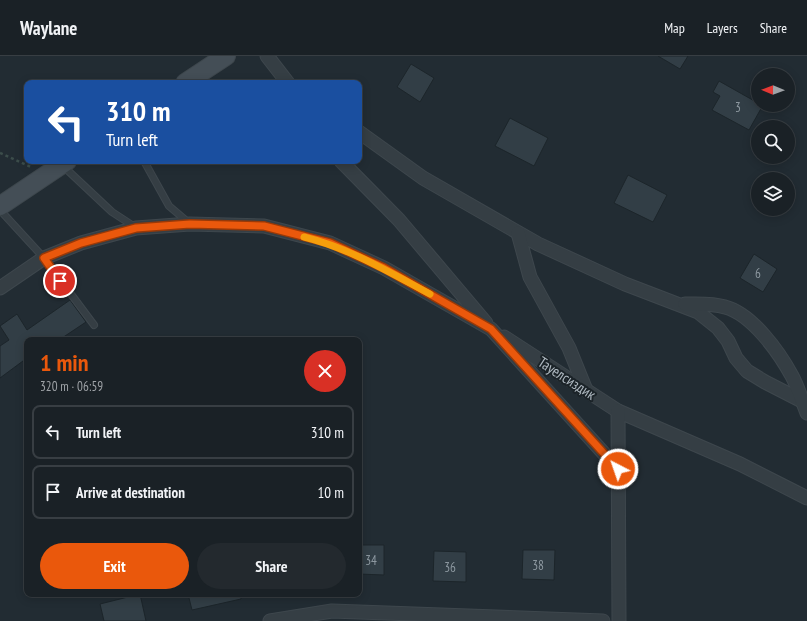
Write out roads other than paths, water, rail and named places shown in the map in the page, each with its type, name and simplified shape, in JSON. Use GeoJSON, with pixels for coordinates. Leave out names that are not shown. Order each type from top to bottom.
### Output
{"type":"FeatureCollection","features":[{"type":"Feature","properties":{"kind":"main road"},"geometry":{"type":"LineString","coordinates":[[190,80],[226,56]]}},
{"type":"Feature","properties":{"kind":"main road"},"geometry":{"type":"LineString","coordinates":[[0,206],[58,167]]}},
{"type":"Feature","properties":{"kind":"street"},"geometry":{"type":"LineString","coordinates":[[267,56],[286,80]]}},
{"type":"Feature","properties":{"kind":"street"},"geometry":{"type":"LineString","coordinates":[[362,134],[423,178],[518,232],[625,284],[698,312],[718,328],[728,341],[736,358],[747,371],[804,407]]}},
{"type":"Feature","properties":{"kind":"street","name":"Тауелсиздик"},"geometry":{"type":"LineString","coordinates":[[344,164],[399,220],[491,329],[618,411],[740,464],[807,498]]}},
{"type":"Feature","properties":{"kind":"street"},"geometry":{"type":"LineString","coordinates":[[0,288],[44,258],[81,243],[136,228],[190,224],[264,226],[330,243],[384,268],[491,329],[618,469]]}},
{"type":"Feature","properties":{"kind":"street"},"geometry":{"type":"LineString","coordinates":[[518,232],[523,259],[530,276],[569,348],[586,390]]}},
{"type":"Feature","properties":{"kind":"street"},"geometry":{"type":"LineString","coordinates":[[680,304],[711,304],[726,307],[742,314],[758,327],[792,376],[804,407]]}},
{"type":"Feature","properties":{"kind":"street"},"geometry":{"type":"LineString","coordinates":[[618,411],[619,621]]}},
{"type":"Feature","properties":{"kind":"street"},"geometry":{"type":"LineString","coordinates":[[270,621],[332,616],[603,621]]}},
{"type":"Feature","properties":{"kind":"lane"},"geometry":{"type":"LineString","coordinates":[[146,164],[170,206],[190,224]]}},
{"type":"Feature","properties":{"kind":"lane"},"geometry":{"type":"LineString","coordinates":[[58,167],[112,212],[136,228]]}},
{"type":"Feature","properties":{"kind":"lane"},"geometry":{"type":"LineString","coordinates":[[0,210],[44,258],[94,325]]}}]}
